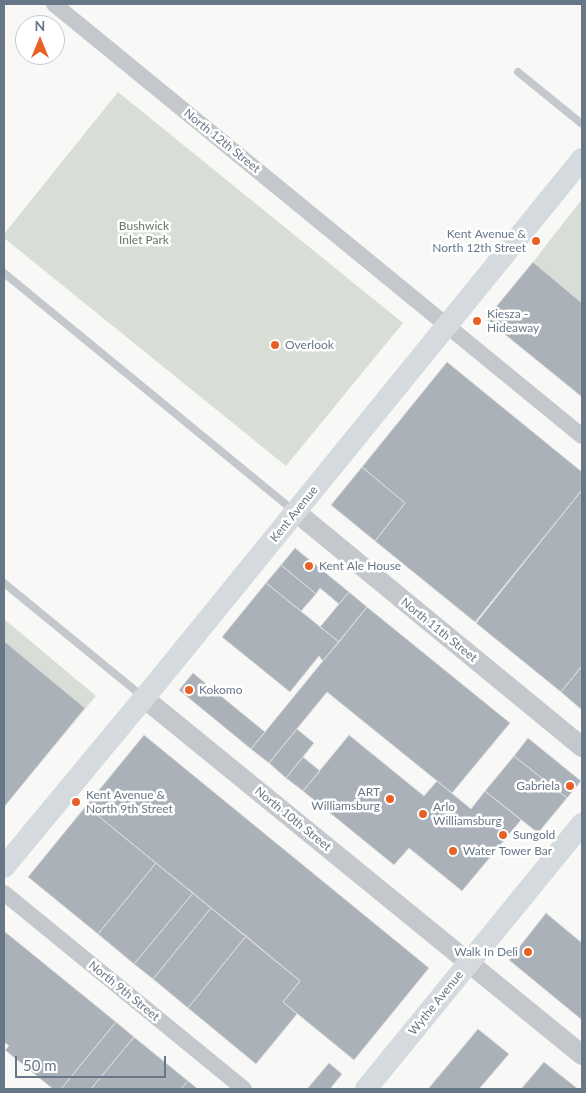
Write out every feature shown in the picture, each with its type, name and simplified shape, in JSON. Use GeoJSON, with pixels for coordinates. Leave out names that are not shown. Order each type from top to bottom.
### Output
{"type":"FeatureCollection","features":[{"type":"Feature","properties":{"kind":"main road","name":"Kent Avenue"},"geometry":{"type":"LineString","coordinates":[[4,867],[296,512],[582,159]]}},
{"type":"Feature","properties":{"kind":"main road","name":"Wythe Avenue"},"geometry":{"type":"LineString","coordinates":[[366,1089],[582,824]]}},
{"type":"Feature","properties":{"kind":"street","name":"North 12th Street"},"geometry":{"type":"LineString","coordinates":[[54,4],[446,325]]}},
{"type":"Feature","properties":{"kind":"street"},"geometry":{"type":"LineString","coordinates":[[446,325],[582,436]]}},
{"type":"Feature","properties":{"kind":"street","name":"North 11th Street"},"geometry":{"type":"LineString","coordinates":[[296,512],[582,747]]}},
{"type":"Feature","properties":{"kind":"street","name":"North 10th Street"},"geometry":{"type":"LineString","coordinates":[[144,698],[582,1055]]}},
{"type":"Feature","properties":{"kind":"street","name":"North 9th Street"},"geometry":{"type":"LineString","coordinates":[[4,893],[244,1089]]}},
{"type":"Feature","properties":{"kind":"lane"},"geometry":{"type":"LineString","coordinates":[[518,72],[582,124]]}},
{"type":"Feature","properties":{"kind":"lane"},"geometry":{"type":"LineString","coordinates":[[4,273],[296,512]]}},
{"type":"Feature","properties":{"kind":"lane","name":"North 10th Street"},"geometry":{"type":"LineString","coordinates":[[4,583],[144,698]]}},
{"type":"Feature","properties":{"kind":"green space","name":"Bushwick Inlet Park"},"geometry":{"type":"Polygon","coordinates":[[[118,92],[403,323],[286,466],[4,238],[4,234],[118,92]]]}},
{"type":"Feature","properties":{"kind":"green space"},"geometry":{"type":"Polygon","coordinates":[[[582,199],[582,303],[533,262],[582,199]]]}},
{"type":"Feature","properties":{"kind":"green space"},"geometry":{"type":"Polygon","coordinates":[[[4,619],[96,696],[4,807],[4,619]]]}},
{"type":"Feature","properties":{"kind":"building"},"geometry":{"type":"Polygon","coordinates":[[[533,262],[582,303],[582,397],[486,319],[533,262]]]}},
{"type":"Feature","properties":{"kind":"building"},"geometry":{"type":"Polygon","coordinates":[[[447,362],[582,472],[582,490],[475,622],[375,541],[405,503],[362,467],[447,362]]]}},
{"type":"Feature","properties":{"kind":"building"},"geometry":{"type":"Polygon","coordinates":[[[362,467],[405,503],[375,541],[331,505],[362,467]]]}},
{"type":"Feature","properties":{"kind":"building"},"geometry":{"type":"Polygon","coordinates":[[[582,490],[582,666],[561,692],[476,623],[582,490]]]}},
{"type":"Feature","properties":{"kind":"building"},"geometry":{"type":"Polygon","coordinates":[[[295,548],[349,592],[339,604],[320,588],[316,594],[281,565],[295,548]]]}},
{"type":"Feature","properties":{"kind":"building"},"geometry":{"type":"Polygon","coordinates":[[[281,565],[316,594],[301,611],[266,583],[281,565]]]}},
{"type":"Feature","properties":{"kind":"building"},"geometry":{"type":"Polygon","coordinates":[[[266,583],[339,642],[323,661],[319,656],[290,692],[222,637],[266,583]]]}},
{"type":"Feature","properties":{"kind":"building"},"geometry":{"type":"Polygon","coordinates":[[[349,592],[367,607],[339,642],[320,627],[349,592]]]}},
{"type":"Feature","properties":{"kind":"building"},"geometry":{"type":"Polygon","coordinates":[[[367,607],[510,723],[452,793],[327,692],[269,763],[251,749],[367,607]]]}},
{"type":"Feature","properties":{"kind":"building"},"geometry":{"type":"Polygon","coordinates":[[[4,641],[85,708],[4,807],[4,641]]]}},
{"type":"Feature","properties":{"kind":"building"},"geometry":{"type":"Polygon","coordinates":[[[582,666],[582,710],[561,692],[582,666]]]}},
{"type":"Feature","properties":{"kind":"building"},"geometry":{"type":"Polygon","coordinates":[[[193,673],[265,732],[251,749],[179,690],[193,673]]]}},
{"type":"Feature","properties":{"kind":"building"},"geometry":{"type":"Polygon","coordinates":[[[297,729],[314,743],[286,778],[269,763],[297,729]]]}},
{"type":"Feature","properties":{"kind":"building"},"geometry":{"type":"Polygon","coordinates":[[[144,735],[429,968],[354,1060],[283,1002],[300,981],[86,806],[144,735]]]}},
{"type":"Feature","properties":{"kind":"building","name":"Arlo Williamsburg"},"geometry":{"type":"Polygon","coordinates":[[[349,735],[424,796],[437,781],[471,809],[485,791],[521,820],[462,891],[409,848],[394,865],[303,791],[349,735]]]}},
{"type":"Feature","properties":{"kind":"building"},"geometry":{"type":"Polygon","coordinates":[[[528,738],[581,781],[567,798],[514,756],[528,738]]]}},
{"type":"Feature","properties":{"kind":"building"},"geometry":{"type":"Polygon","coordinates":[[[514,756],[567,798],[538,833],[485,791],[514,756]]]}},
{"type":"Feature","properties":{"kind":"building"},"geometry":{"type":"Polygon","coordinates":[[[303,757],[320,771],[303,791],[286,778],[303,757]]]}},
{"type":"Feature","properties":{"kind":"building"},"geometry":{"type":"Polygon","coordinates":[[[86,806],[156,863],[98,934],[28,877],[86,806]]]}},
{"type":"Feature","properties":{"kind":"building"},"geometry":{"type":"Polygon","coordinates":[[[156,863],[193,893],[134,964],[98,934],[156,863]]]}},
{"type":"Feature","properties":{"kind":"building"},"geometry":{"type":"Polygon","coordinates":[[[193,893],[211,908],[153,979],[134,964],[193,893]]]}},
{"type":"Feature","properties":{"kind":"building"},"geometry":{"type":"Polygon","coordinates":[[[211,908],[246,936],[188,1008],[153,979],[211,908]]]}},
{"type":"Feature","properties":{"kind":"building"},"geometry":{"type":"Polygon","coordinates":[[[546,913],[582,943],[582,1020],[509,960],[546,913]]]}},
{"type":"Feature","properties":{"kind":"building"},"geometry":{"type":"Polygon","coordinates":[[[4,931],[116,1022],[61,1089],[53,1089],[5,1050],[9,1046],[4,1042],[4,931]]]}},
{"type":"Feature","properties":{"kind":"building"},"geometry":{"type":"Polygon","coordinates":[[[246,936],[300,981],[283,1002],[297,1014],[256,1064],[188,1008],[246,936]]]}},
{"type":"Feature","properties":{"kind":"building"},"geometry":{"type":"Polygon","coordinates":[[[116,1022],[134,1037],[91,1089],[61,1089],[116,1022]]]}},
{"type":"Feature","properties":{"kind":"building"},"geometry":{"type":"Polygon","coordinates":[[[478,1029],[509,1054],[479,1089],[428,1089],[478,1029]]]}},
{"type":"Feature","properties":{"kind":"building"},"geometry":{"type":"Polygon","coordinates":[[[134,1037],[188,1081],[181,1089],[91,1089],[134,1037]]]}},
{"type":"Feature","properties":{"kind":"building"},"geometry":{"type":"Polygon","coordinates":[[[544,1062],[578,1089],[521,1089],[544,1062]]]}},
{"type":"Feature","properties":{"kind":"building"},"geometry":{"type":"Polygon","coordinates":[[[329,1063],[342,1074],[330,1089],[307,1089],[329,1063]]]}},
{"type":"Feature","properties":{"kind":"building"},"geometry":{"type":"Polygon","coordinates":[[[188,1081],[198,1089],[181,1089],[188,1081]]]}},
{"type":"Feature","properties":{"kind":"place","name":"Kent Avenue & North 12th Street"},"geometry":{"type":"Point","coordinates":[536,241]}},
{"type":"Feature","properties":{"kind":"place","name":"Kiesza - Hideaway"},"geometry":{"type":"Point","coordinates":[477,321]}},
{"type":"Feature","properties":{"kind":"place","name":"Overlook"},"geometry":{"type":"Point","coordinates":[275,345]}},
{"type":"Feature","properties":{"kind":"place","name":"Kent Ale House"},"geometry":{"type":"Point","coordinates":[309,566]}},
{"type":"Feature","properties":{"kind":"place","name":"Kokomo"},"geometry":{"type":"Point","coordinates":[189,690]}},
{"type":"Feature","properties":{"kind":"place","name":"Gabriela"},"geometry":{"type":"Point","coordinates":[570,786]}},
{"type":"Feature","properties":{"kind":"place","name":"ART Williamsburg"},"geometry":{"type":"Point","coordinates":[390,799]}},
{"type":"Feature","properties":{"kind":"place","name":"Kent Avenue & North 9th Street"},"geometry":{"type":"Point","coordinates":[76,802]}},
{"type":"Feature","properties":{"kind":"place","name":"Arlo Williamsburg"},"geometry":{"type":"Point","coordinates":[423,814]}},
{"type":"Feature","properties":{"kind":"place","name":"Sungold"},"geometry":{"type":"Point","coordinates":[503,835]}},
{"type":"Feature","properties":{"kind":"place","name":"Water Tower Bar"},"geometry":{"type":"Point","coordinates":[453,851]}},
{"type":"Feature","properties":{"kind":"place","name":"Walk In Deli"},"geometry":{"type":"Point","coordinates":[528,952]}}]}
